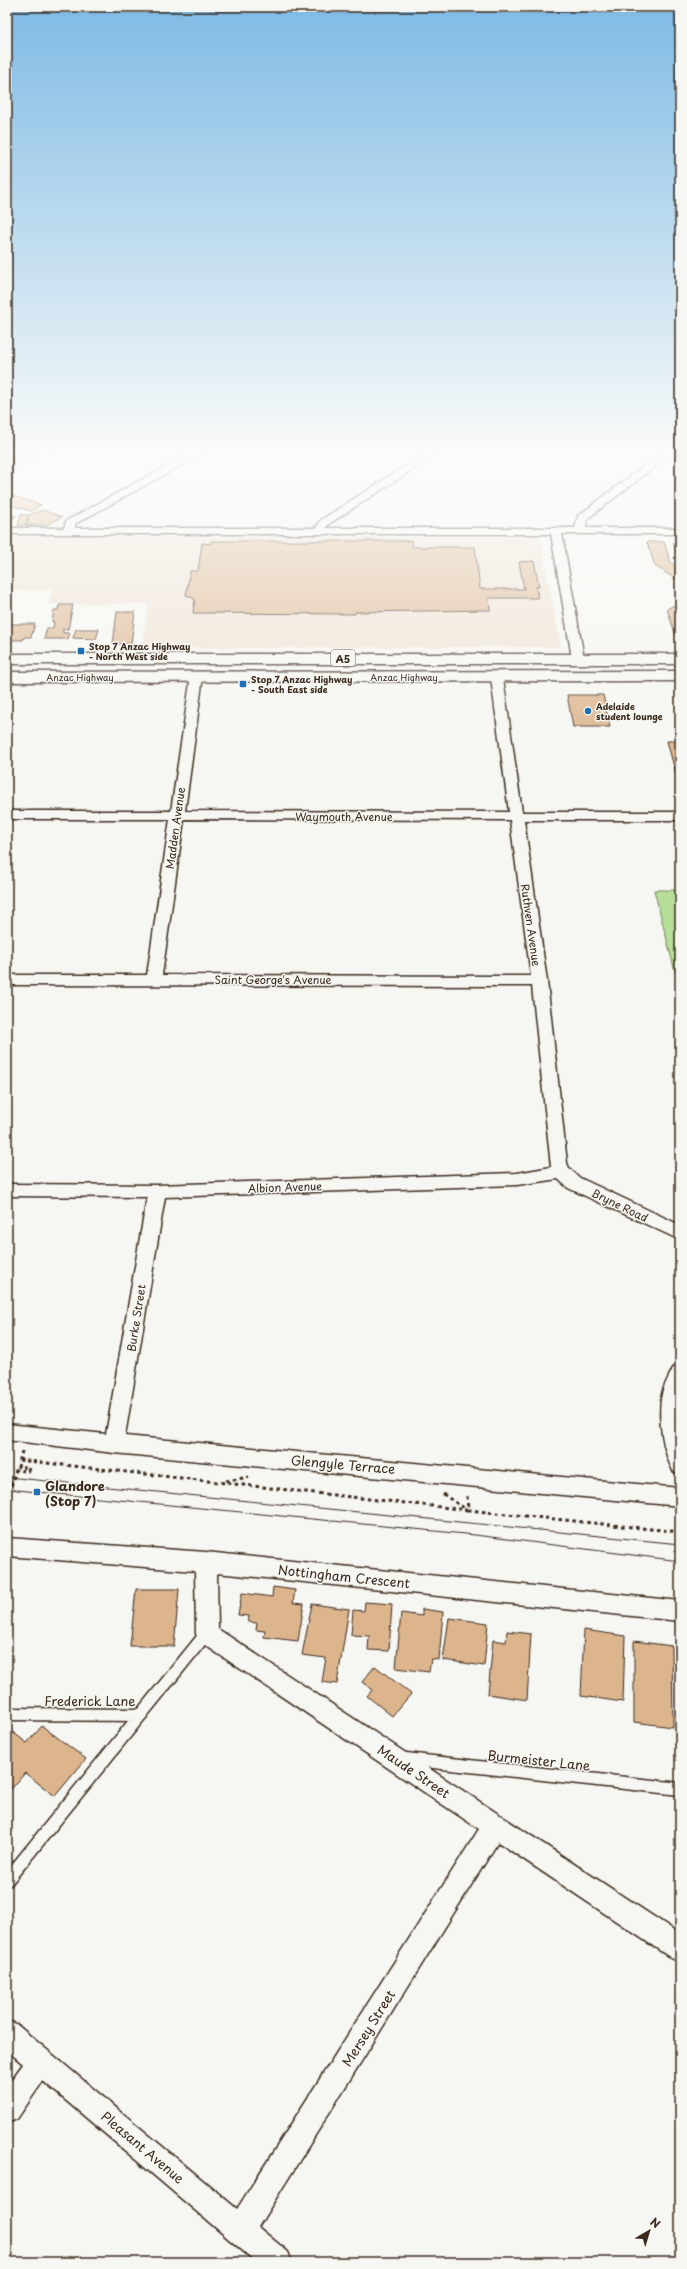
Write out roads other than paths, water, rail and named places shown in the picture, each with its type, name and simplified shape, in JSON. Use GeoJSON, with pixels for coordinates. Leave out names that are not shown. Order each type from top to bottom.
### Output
{"type":"FeatureCollection","features":[{"type":"Feature","properties":{"kind":"highway","name":"Anzac Highway"},"geometry":{"type":"LineString","coordinates":[[7,659],[674,659]]}},
{"type":"Feature","properties":{"kind":"highway"},"geometry":{"type":"LineString","coordinates":[[153,659],[156,664],[163,667],[187,671],[197,676]]}},
{"type":"Feature","properties":{"kind":"highway"},"geometry":{"type":"LineString","coordinates":[[674,659],[677,676]]}},
{"type":"Feature","properties":{"kind":"highway"},"geometry":{"type":"LineString","coordinates":[[7,668],[7,675]]}},
{"type":"Feature","properties":{"kind":"highway","name":"Anzac Highway"},"geometry":{"type":"LineString","coordinates":[[7,675],[497,678],[677,676]]}},
{"type":"Feature","properties":{"kind":"street"},"geometry":{"type":"LineString","coordinates":[[560,555],[578,658]]}},
{"type":"Feature","properties":{"kind":"street","name":"Madden Avenue"},"geometry":{"type":"LineString","coordinates":[[154,979],[197,676]]}},
{"type":"Feature","properties":{"kind":"street","name":"Ruthven Avenue"},"geometry":{"type":"LineString","coordinates":[[497,678],[539,981],[558,1163],[562,1172]]}},
{"type":"Feature","properties":{"kind":"street","name":"Waymouth Avenue"},"geometry":{"type":"LineString","coordinates":[[7,816],[680,816]]}},
{"type":"Feature","properties":{"kind":"street","name":"Saint George's Avenue"},"geometry":{"type":"LineString","coordinates":[[7,980],[154,979],[539,981]]}},
{"type":"Feature","properties":{"kind":"street","name":"Albion Avenue"},"geometry":{"type":"LineString","coordinates":[[7,1190],[157,1191],[517,1179],[562,1172]]}},
{"type":"Feature","properties":{"kind":"street","name":"Bryne Road"},"geometry":{"type":"LineString","coordinates":[[562,1172],[574,1183],[680,1233]]}},
{"type":"Feature","properties":{"kind":"street","name":"Burke Street"},"geometry":{"type":"LineString","coordinates":[[114,1444],[157,1191]]}},
{"type":"Feature","properties":{"kind":"street"},"geometry":{"type":"LineString","coordinates":[[680,1374],[673,1384],[670,1415],[680,1465]]}},
{"type":"Feature","properties":{"kind":"street","name":"Glengyle Terrace"},"geometry":{"type":"LineString","coordinates":[[7,1432],[114,1444],[467,1475],[680,1497]]}},
{"type":"Feature","properties":{"kind":"street","name":"Nottingham Crescent"},"geometry":{"type":"LineString","coordinates":[[7,1547],[206,1562],[680,1610]]}},
{"type":"Feature","properties":{"kind":"street"},"geometry":{"type":"LineString","coordinates":[[206,1562],[207,1634]]}},
{"type":"Feature","properties":{"kind":"street","name":"Maude Street"},"geometry":{"type":"LineString","coordinates":[[207,1634],[680,1949]]}},
{"type":"Feature","properties":{"kind":"street","name":"Mersey Street"},"geometry":{"type":"LineString","coordinates":[[240,2230],[495,1825]]}},
{"type":"Feature","properties":{"kind":"street","name":"Pleasant Avenue"},"geometry":{"type":"LineString","coordinates":[[7,2033],[278,2262]]}},
{"type":"Feature","properties":{"kind":"street"},"geometry":{"type":"LineString","coordinates":[[7,2109],[41,2062]]}},
{"type":"Feature","properties":{"kind":"lane","name":"Frederick Lane"},"geometry":{"type":"LineString","coordinates":[[7,1714],[141,1715],[207,1634]]}},
{"type":"Feature","properties":{"kind":"lane"},"geometry":{"type":"LineString","coordinates":[[7,1880],[141,1715]]}},
{"type":"Feature","properties":{"kind":"lane","name":"Burmeister Lane"},"geometry":{"type":"LineString","coordinates":[[394,1758],[680,1789]]}},
{"type":"Feature","properties":{"kind":"tram line"},"geometry":{"type":"LineString","coordinates":[[7,1477],[680,1544]]}},
{"type":"Feature","properties":{"kind":"tram line"},"geometry":{"type":"LineString","coordinates":[[7,1489],[475,1535],[680,1561]]}},
{"type":"Feature","properties":{"kind":"place","name":"Stop 7 Anzac Highway - North West side"},"geometry":{"type":"Point","coordinates":[81,651]}},
{"type":"Feature","properties":{"kind":"place","name":"Stop 7 Anzac Highway - South East side"},"geometry":{"type":"Point","coordinates":[243,684]}},
{"type":"Feature","properties":{"kind":"place","name":"Adelaide student lounge"},"geometry":{"type":"Point","coordinates":[588,711]}},
{"type":"Feature","properties":{"kind":"place","name":"Glandore (Stop 7)"},"geometry":{"type":"Point","coordinates":[37,1492]}}]}
